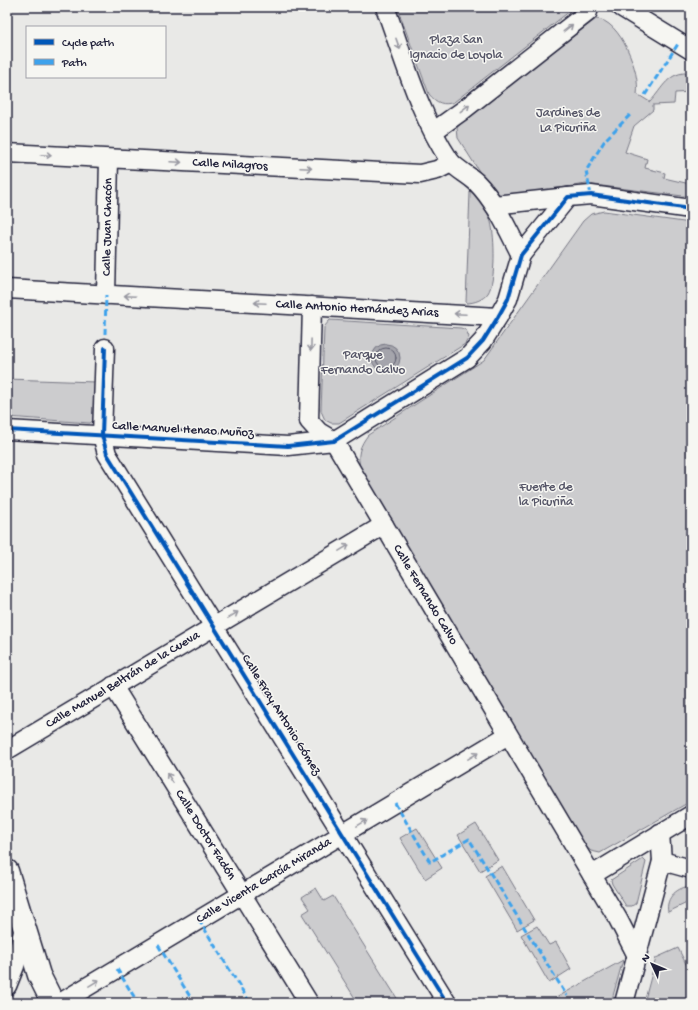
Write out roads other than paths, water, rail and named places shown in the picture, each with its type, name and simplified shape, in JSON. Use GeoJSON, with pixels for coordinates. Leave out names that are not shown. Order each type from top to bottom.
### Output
{"type":"FeatureCollection","features":[{"type":"Feature","properties":{"kind":"street"},"geometry":{"type":"LineString","coordinates":[[385,7],[416,93],[451,163],[477,183],[494,205],[521,255]]}},
{"type":"Feature","properties":{"kind":"street"},"geometry":{"type":"LineString","coordinates":[[434,131],[462,111],[588,12],[589,7]]}},
{"type":"Feature","properties":{"kind":"street"},"geometry":{"type":"LineString","coordinates":[[621,7],[691,50]]}},
{"type":"Feature","properties":{"kind":"street","name":"Calle Milagros"},"geometry":{"type":"LineString","coordinates":[[7,153],[420,174],[437,170],[451,163]]}},
{"type":"Feature","properties":{"kind":"street","name":"Calle Juan Chacón"},"geometry":{"type":"LineString","coordinates":[[106,295],[109,159]]}},
{"type":"Feature","properties":{"kind":"street"},"geometry":{"type":"LineString","coordinates":[[494,205],[591,195],[691,209]]}},
{"type":"Feature","properties":{"kind":"street"},"geometry":{"type":"LineString","coordinates":[[334,441],[467,358],[483,341],[508,299],[521,255],[568,197]]}},
{"type":"Feature","properties":{"kind":"street","name":"Calle Antonio Hernández Arias"},"geometry":{"type":"LineString","coordinates":[[7,289],[498,317]]}},
{"type":"Feature","properties":{"kind":"street","name":"Calle Fernando Calvo"},"geometry":{"type":"LineString","coordinates":[[312,306],[309,422],[319,432],[334,441],[592,875],[637,956]]}},
{"type":"Feature","properties":{"kind":"street"},"geometry":{"type":"LineString","coordinates":[[102,435],[105,348]]}},
{"type":"Feature","properties":{"kind":"street","name":"Calle Manuel Henao Muñoz"},"geometry":{"type":"LineString","coordinates":[[7,430],[288,446],[334,441]]}},
{"type":"Feature","properties":{"kind":"street","name":"Calle Fray Antonio Gómez"},"geometry":{"type":"LineString","coordinates":[[102,435],[108,454],[447,1003]]}},
{"type":"Feature","properties":{"kind":"street","name":"Calle Manuel Beltrán de la Cueva"},"geometry":{"type":"LineString","coordinates":[[7,750],[384,524]]}},
{"type":"Feature","properties":{"kind":"street","name":"Calle Doctor Fadón"},"geometry":{"type":"LineString","coordinates":[[113,686],[309,1003]]}},
{"type":"Feature","properties":{"kind":"street","name":"Calle Vicenta García Miranda"},"geometry":{"type":"LineString","coordinates":[[60,1003],[508,735]]}},
{"type":"Feature","properties":{"kind":"street"},"geometry":{"type":"LineString","coordinates":[[592,875],[691,815]]}},
{"type":"Feature","properties":{"kind":"street"},"geometry":{"type":"LineString","coordinates":[[624,1003],[662,861],[660,833]]}},
{"type":"Feature","properties":{"kind":"street"},"geometry":{"type":"LineString","coordinates":[[662,861],[691,869]]}},
{"type":"Feature","properties":{"kind":"street"},"geometry":{"type":"LineString","coordinates":[[7,870],[40,975],[53,1003]]}},
{"type":"Feature","properties":{"kind":"street"},"geometry":{"type":"LineString","coordinates":[[7,986],[15,966],[24,927]]}},
{"type":"Feature","properties":{"kind":"water"},"geometry":{"type":"Polygon","coordinates":[[[386,344],[396,348],[400,358],[396,368],[386,372],[376,368],[372,358],[376,348],[386,344]]]}},
{"type":"Feature","properties":{"kind":"park label","name":"Plaza San Ignacio de Loyola"},"geometry":{"type":"Point","coordinates":[456,48]}},
{"type":"Feature","properties":{"kind":"park label","name":"Jardines de La Picuriña"},"geometry":{"type":"Point","coordinates":[568,120]}},
{"type":"Feature","properties":{"kind":"park label","name":"Parque Fernando Calvo"},"geometry":{"type":"Point","coordinates":[363,362]}},
{"type":"Feature","properties":{"kind":"park label","name":"Fuerte de la Picuriña"},"geometry":{"type":"Point","coordinates":[546,494]}}]}
